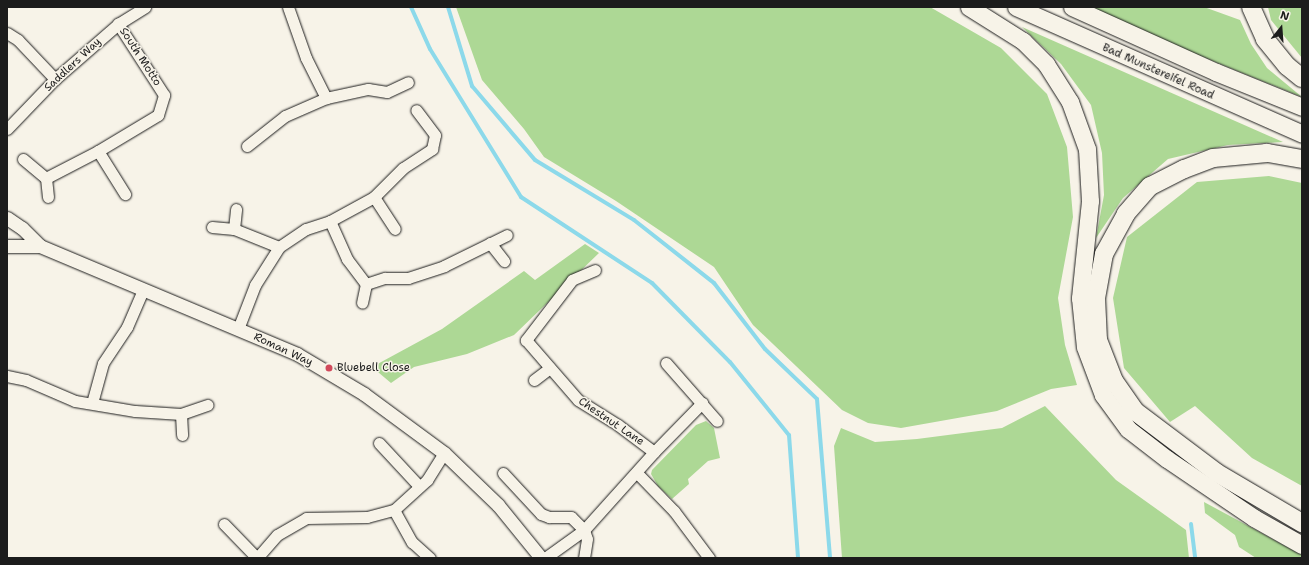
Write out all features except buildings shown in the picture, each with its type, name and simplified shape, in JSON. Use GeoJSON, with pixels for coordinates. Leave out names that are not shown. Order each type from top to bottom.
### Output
{"type":"FeatureCollection","features":[{"type":"Feature","properties":{"kind":"highway"},"geometry":{"type":"LineString","coordinates":[[1251,7],[1265,39],[1287,66],[1302,78]]}},
{"type":"Feature","properties":{"kind":"highway"},"geometry":{"type":"LineString","coordinates":[[1302,159],[1267,153],[1214,158],[1184,169],[1150,186],[1126,214],[1104,254],[1096,298],[1098,340],[1114,381],[1136,412],[1217,473],[1302,523]]}},
{"type":"Feature","properties":{"kind":"main road"},"geometry":{"type":"LineString","coordinates":[[969,7],[1023,41],[1046,64],[1070,102],[1087,149],[1090,201],[1080,298],[1085,347],[1103,395],[1128,429],[1167,459],[1254,518],[1302,545]]}},
{"type":"Feature","properties":{"kind":"main road","name":"Bad Munstereifel Road"},"geometry":{"type":"LineString","coordinates":[[1016,7],[1302,134]]}},
{"type":"Feature","properties":{"kind":"main road"},"geometry":{"type":"LineString","coordinates":[[1072,7],[1216,72],[1302,107]]}},
{"type":"Feature","properties":{"kind":"street","name":"Saddlers Way"},"geometry":{"type":"LineString","coordinates":[[7,129],[55,80],[118,24],[145,7]]}},
{"type":"Feature","properties":{"kind":"street"},"geometry":{"type":"LineString","coordinates":[[289,7],[306,58],[326,98]]}},
{"type":"Feature","properties":{"kind":"street","name":"South Motto"},"geometry":{"type":"LineString","coordinates":[[46,178],[98,151],[158,115],[164,95],[118,24]]}},
{"type":"Feature","properties":{"kind":"street"},"geometry":{"type":"LineString","coordinates":[[7,33],[18,40],[55,80]]}},
{"type":"Feature","properties":{"kind":"street"},"geometry":{"type":"LineString","coordinates":[[247,146],[285,116],[326,98],[368,89],[387,92],[408,82]]}},
{"type":"Feature","properties":{"kind":"street"},"geometry":{"type":"LineString","coordinates":[[238,329],[255,284],[279,247],[306,229],[330,221],[374,197],[403,168],[432,149],[435,135],[416,110]]}},
{"type":"Feature","properties":{"kind":"street"},"geometry":{"type":"LineString","coordinates":[[98,151],[126,194]]}},
{"type":"Feature","properties":{"kind":"street"},"geometry":{"type":"LineString","coordinates":[[23,159],[46,178],[48,197]]}},
{"type":"Feature","properties":{"kind":"street"},"geometry":{"type":"LineString","coordinates":[[374,197],[395,229]]}},
{"type":"Feature","properties":{"kind":"street"},"geometry":{"type":"LineString","coordinates":[[234,228],[236,209]]}},
{"type":"Feature","properties":{"kind":"street","name":"Roman Way"},"geometry":{"type":"LineString","coordinates":[[7,218],[40,246],[297,354],[386,409],[444,453],[498,505],[541,558]]}},
{"type":"Feature","properties":{"kind":"street"},"geometry":{"type":"LineString","coordinates":[[330,221],[347,260],[366,284]]}},
{"type":"Feature","properties":{"kind":"street"},"geometry":{"type":"LineString","coordinates":[[212,227],[234,228],[279,247]]}},
{"type":"Feature","properties":{"kind":"street"},"geometry":{"type":"LineString","coordinates":[[366,284],[385,278],[408,278],[444,266],[508,235]]}},
{"type":"Feature","properties":{"kind":"street"},"geometry":{"type":"LineString","coordinates":[[490,243],[504,261]]}},
{"type":"Feature","properties":{"kind":"street","name":"Roman Way"},"geometry":{"type":"LineString","coordinates":[[7,246],[40,246]]}},
{"type":"Feature","properties":{"kind":"street","name":"Chestnut Lane"},"geometry":{"type":"LineString","coordinates":[[595,270],[572,280],[526,340],[578,400],[618,425],[654,452]]}},
{"type":"Feature","properties":{"kind":"street"},"geometry":{"type":"LineString","coordinates":[[362,303],[366,284]]}},
{"type":"Feature","properties":{"kind":"street"},"geometry":{"type":"LineString","coordinates":[[92,403],[103,363],[127,327],[143,290]]}},
{"type":"Feature","properties":{"kind":"street"},"geometry":{"type":"LineString","coordinates":[[666,363],[717,421]]}},
{"type":"Feature","properties":{"kind":"street"},"geometry":{"type":"LineString","coordinates":[[534,380],[550,368]]}},
{"type":"Feature","properties":{"kind":"street"},"geometry":{"type":"LineString","coordinates":[[7,376],[26,380],[75,400],[134,411],[181,414],[207,405]]}},
{"type":"Feature","properties":{"kind":"street","name":"Chestnut Lane"},"geometry":{"type":"LineString","coordinates":[[545,558],[584,530],[637,473],[654,452],[702,403]]}},
{"type":"Feature","properties":{"kind":"street"},"geometry":{"type":"LineString","coordinates":[[181,414],[182,436]]}},
{"type":"Feature","properties":{"kind":"street"},"geometry":{"type":"LineString","coordinates":[[379,443],[419,486]]}},
{"type":"Feature","properties":{"kind":"street"},"geometry":{"type":"LineString","coordinates":[[224,524],[257,558],[277,535],[306,518],[367,517],[394,510],[427,480],[444,453]]}},
{"type":"Feature","properties":{"kind":"street"},"geometry":{"type":"LineString","coordinates":[[503,473],[540,514],[549,517],[571,517],[584,530],[587,539],[584,558]]}},
{"type":"Feature","properties":{"kind":"street"},"geometry":{"type":"LineString","coordinates":[[637,473],[674,511],[709,558]]}},
{"type":"Feature","properties":{"kind":"street"},"geometry":{"type":"LineString","coordinates":[[394,510],[412,542],[430,558]]}},
{"type":"Feature","properties":{"kind":"green space"},"geometry":{"type":"Polygon","coordinates":[[[456,7],[930,7],[1001,48],[1047,94],[1067,147],[1073,217],[1058,298],[1065,345],[1077,385],[1051,389],[997,411],[901,428],[868,423],[842,410],[753,325],[714,267],[616,201],[544,157],[524,129],[482,80],[456,7]]]}},
{"type":"Feature","properties":{"kind":"green space"},"geometry":{"type":"Polygon","coordinates":[[[1090,7],[1204,7],[1240,20],[1251,44],[1267,68],[1302,97],[1146,34],[1090,7]]]}},
{"type":"Feature","properties":{"kind":"green space"},"geometry":{"type":"Polygon","coordinates":[[[1268,7],[1302,7],[1302,58],[1271,20],[1268,7]]]}},
{"type":"Feature","properties":{"kind":"green space"},"geometry":{"type":"Polygon","coordinates":[[[1022,27],[1283,142],[1228,145],[1168,159],[1123,198],[1096,238],[1104,195],[1102,153],[1091,105],[1061,64],[1022,27]]]}},
{"type":"Feature","properties":{"kind":"green space"},"geometry":{"type":"Polygon","coordinates":[[[1269,176],[1302,183],[1302,486],[1252,458],[1195,406],[1170,422],[1124,368],[1113,298],[1127,237],[1197,182],[1269,176]]]}},
{"type":"Feature","properties":{"kind":"green space"},"geometry":{"type":"Polygon","coordinates":[[[585,244],[599,253],[514,335],[467,354],[414,367],[391,383],[372,367],[442,329],[524,271],[535,280],[585,244]]]}},
{"type":"Feature","properties":{"kind":"green space"},"geometry":{"type":"Polygon","coordinates":[[[1045,406],[1116,480],[1186,530],[1189,558],[842,558],[834,446],[841,428],[875,442],[917,439],[1002,428],[1045,406]]]}},
{"type":"Feature","properties":{"kind":"green space"},"geometry":{"type":"Polygon","coordinates":[[[706,421],[714,428],[720,458],[708,461],[688,479],[689,484],[672,499],[658,486],[651,474],[652,470],[696,425],[706,421]]]}},
{"type":"Feature","properties":{"kind":"green space"},"geometry":{"type":"Polygon","coordinates":[[[1204,502],[1302,555],[1302,558],[1256,558],[1239,547],[1235,535],[1205,513],[1204,502]]]}},
{"type":"Feature","properties":{"kind":"waterway"},"geometry":{"type":"LineString","coordinates":[[411,7],[430,49],[521,197],[652,283],[730,362],[789,435],[798,558]]}},
{"type":"Feature","properties":{"kind":"waterway"},"geometry":{"type":"LineString","coordinates":[[448,7],[472,86],[535,160],[634,220],[714,283],[765,349],[817,399],[830,558]]}},
{"type":"Feature","properties":{"kind":"waterway"},"geometry":{"type":"LineString","coordinates":[[1191,524],[1195,558]]}},
{"type":"Feature","properties":{"kind":"place","name":"Bluebell Close"},"geometry":{"type":"Point","coordinates":[329,368]}}]}
